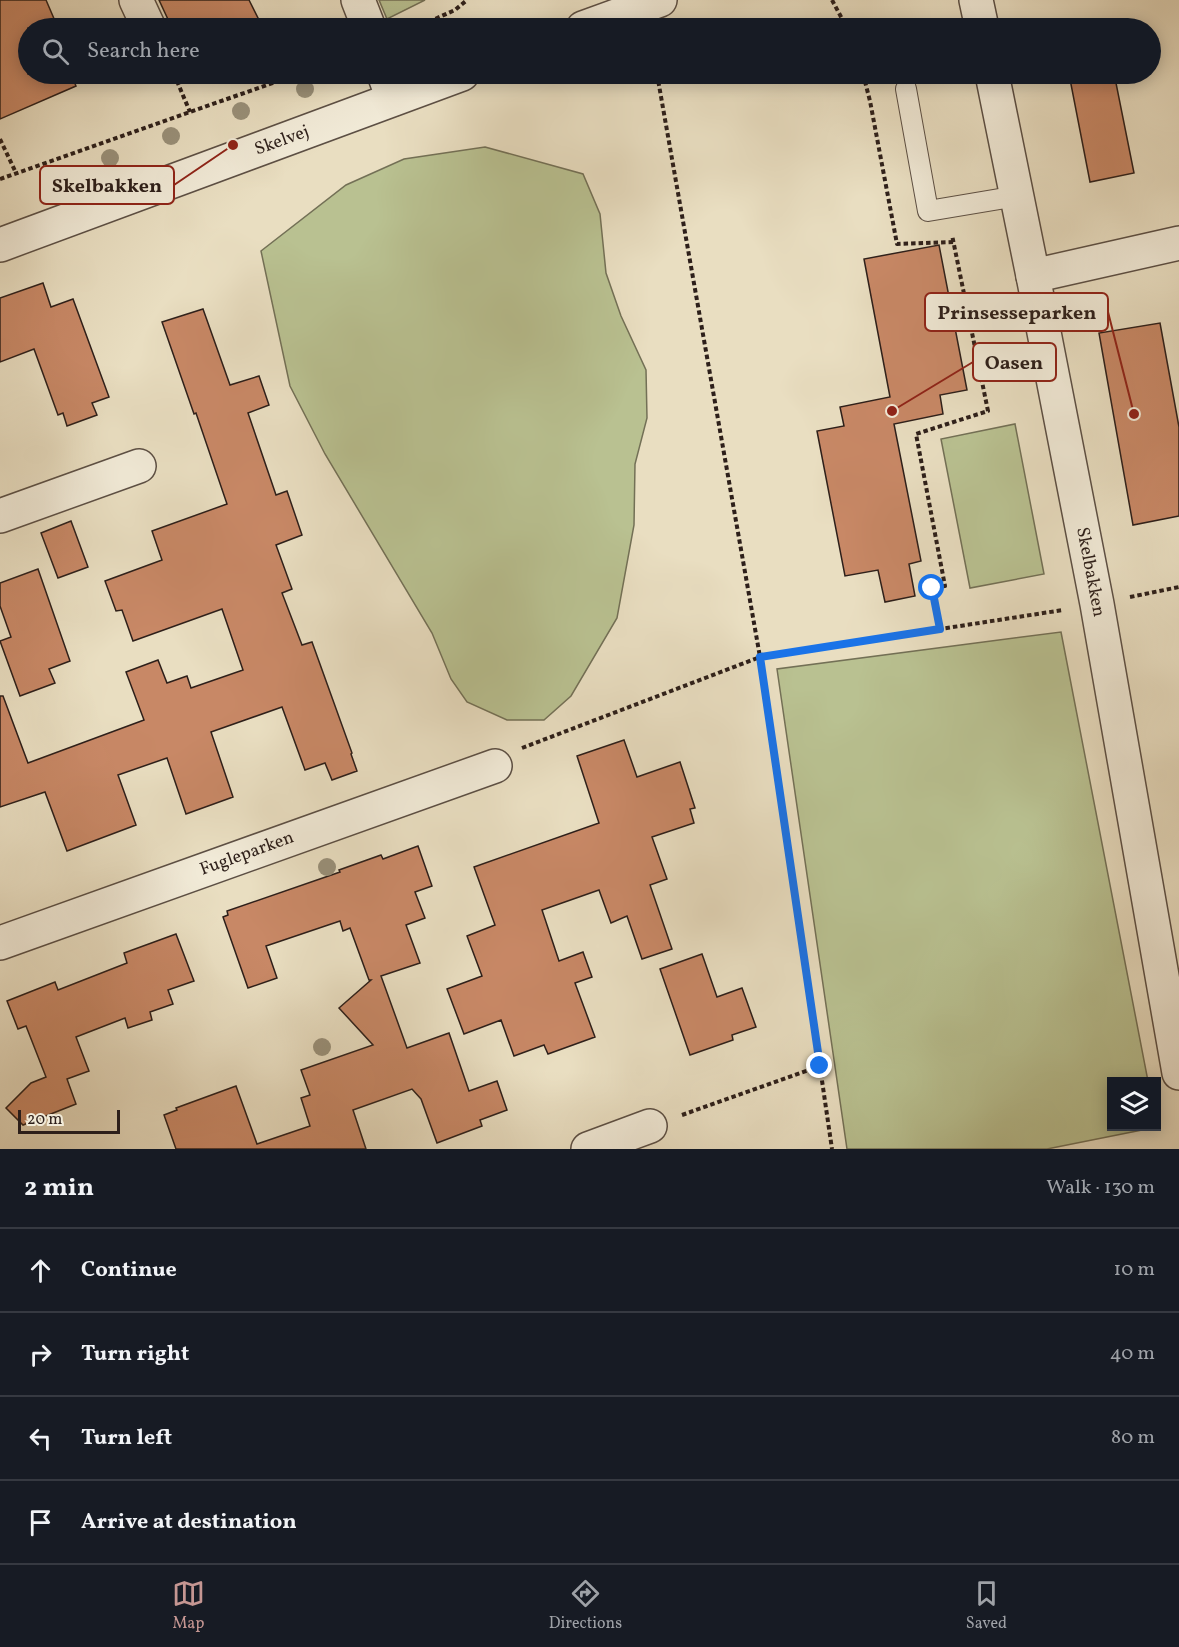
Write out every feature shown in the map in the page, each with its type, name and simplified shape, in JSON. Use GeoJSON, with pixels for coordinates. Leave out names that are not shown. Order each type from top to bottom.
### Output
{"type":"FeatureCollection","features":[{"type":"Feature","properties":{"kind":"street"},"geometry":{"type":"LineString","coordinates":[[136,0],[144,18]]}},
{"type":"Feature","properties":{"kind":"street"},"geometry":{"type":"LineString","coordinates":[[358,0],[365,18]]}},
{"type":"Feature","properties":{"kind":"street"},"geometry":{"type":"LineString","coordinates":[[610,18],[660,0]]}},
{"type":"Feature","properties":{"kind":"street"},"geometry":{"type":"LineString","coordinates":[[976,0],[980,18]]}},
{"type":"Feature","properties":{"kind":"street","name":"Skelbakken"},"geometry":{"type":"LineString","coordinates":[[994,84],[1097,604],[1179,1072]]}},
{"type":"Feature","properties":{"kind":"street","name":"Skelvej"},"geometry":{"type":"LineString","coordinates":[[0,245],[388,86]]}},
{"type":"Feature","properties":{"kind":"street"},"geometry":{"type":"LineString","coordinates":[[1033,276],[1179,243]]}},
{"type":"Feature","properties":{"kind":"street"},"geometry":{"type":"LineString","coordinates":[[0,516],[139,466]]}},
{"type":"Feature","properties":{"kind":"street","name":"Fugleparken"},"geometry":{"type":"LineString","coordinates":[[0,943],[495,766]]}},
{"type":"Feature","properties":{"kind":"street"},"geometry":{"type":"LineString","coordinates":[[588,1149],[650,1126]]}},
{"type":"Feature","properties":{"kind":"lane"},"geometry":{"type":"LineString","coordinates":[[906,90],[928,211],[1017,196]]}},
{"type":"Feature","properties":{"kind":"path"},"geometry":{"type":"LineString","coordinates":[[437,18],[455,10],[467,0]]}},
{"type":"Feature","properties":{"kind":"path"},"geometry":{"type":"LineString","coordinates":[[832,0],[842,18]]}},
{"type":"Feature","properties":{"kind":"path"},"geometry":{"type":"LineString","coordinates":[[178,84],[190,112]]}},
{"type":"Feature","properties":{"kind":"path"},"geometry":{"type":"LineString","coordinates":[[0,179],[270,84]]}},
{"type":"Feature","properties":{"kind":"path"},"geometry":{"type":"LineString","coordinates":[[659,84],[760,657],[832,1149]]}},
{"type":"Feature","properties":{"kind":"path"},"geometry":{"type":"LineString","coordinates":[[0,139],[16,173]]}},
{"type":"Feature","properties":{"kind":"path"},"geometry":{"type":"LineString","coordinates":[[940,629],[932,588],[945,586],[916,434],[988,411],[946,208]]}},
{"type":"Feature","properties":{"kind":"path"},"geometry":{"type":"LineString","coordinates":[[495,766],[523,747],[760,657],[1097,604],[1179,587]]}},
{"type":"Feature","properties":{"kind":"path"},"geometry":{"type":"LineString","coordinates":[[650,1126],[820,1066]]}},
{"type":"Feature","properties":{"kind":"green space"},"geometry":{"type":"Polygon","coordinates":[[[379,0],[425,0],[389,18],[387,18],[379,0]]]}},
{"type":"Feature","properties":{"kind":"green space"},"geometry":{"type":"Polygon","coordinates":[[[485,147],[583,174],[600,214],[606,273],[621,316],[646,370],[647,418],[635,464],[634,525],[617,618],[571,696],[544,720],[507,720],[467,702],[451,679],[432,633],[325,454],[290,386],[261,251],[346,185],[404,159],[485,147]]]}},
{"type":"Feature","properties":{"kind":"green space"},"geometry":{"type":"Polygon","coordinates":[[[1015,424],[1044,574],[970,588],[941,439],[1015,424]]]}},
{"type":"Feature","properties":{"kind":"green space"},"geometry":{"type":"Polygon","coordinates":[[[1061,632],[1147,1077],[1107,1077],[1107,1131],[1137,1131],[1047,1149],[847,1149],[777,669],[1061,632]]]}},
{"type":"Feature","properties":{"kind":"building"},"geometry":{"type":"Polygon","coordinates":[[[0,0],[46,0],[54,18],[18,18],[18,84],[75,84],[76,86],[0,119],[0,0]]]}},
{"type":"Feature","properties":{"kind":"building"},"geometry":{"type":"Polygon","coordinates":[[[159,0],[249,0],[258,18],[167,18],[159,0]]]}},
{"type":"Feature","properties":{"kind":"building"},"geometry":{"type":"Polygon","coordinates":[[[1071,84],[1116,84],[1134,173],[1090,182],[1071,84]]]}},
{"type":"Feature","properties":{"kind":"building"},"geometry":{"type":"Polygon","coordinates":[[[939,245],[967,390],[940,395],[943,414],[894,424],[921,561],[909,564],[915,596],[885,602],[878,570],[845,576],[817,431],[844,426],[840,407],[890,397],[864,259],[939,245]]]}},
{"type":"Feature","properties":{"kind":"building"},"geometry":{"type":"Polygon","coordinates":[[[43,283],[51,307],[73,299],[109,397],[92,403],[97,415],[67,426],[63,413],[58,415],[34,349],[0,362],[0,298],[43,283]]]}},
{"type":"Feature","properties":{"kind":"building"},"geometry":{"type":"Polygon","coordinates":[[[203,309],[230,385],[259,376],[269,405],[248,413],[276,495],[287,491],[302,535],[276,545],[292,589],[282,593],[302,645],[312,642],[357,771],[332,780],[325,763],[305,770],[282,707],[211,732],[233,797],[186,814],[167,758],[118,775],[136,825],[67,851],[45,792],[0,807],[0,696],[3,696],[28,763],[144,720],[126,672],[158,660],[167,683],[187,676],[191,688],[243,670],[222,609],[133,641],[122,610],[116,611],[105,581],[162,560],[152,531],[227,504],[162,322],[203,309]]]}},
{"type":"Feature","properties":{"kind":"building"},"geometry":{"type":"Polygon","coordinates":[[[1160,323],[1179,427],[1179,516],[1133,525],[1099,333],[1160,323]]]}},
{"type":"Feature","properties":{"kind":"building"},"geometry":{"type":"Polygon","coordinates":[[[71,521],[88,567],[58,578],[41,533],[71,521]]]}},
{"type":"Feature","properties":{"kind":"building"},"geometry":{"type":"Polygon","coordinates":[[[38,569],[70,661],[49,669],[55,683],[20,696],[0,641],[11,637],[0,606],[0,583],[38,569]]]}},
{"type":"Feature","properties":{"kind":"building"},"geometry":{"type":"Polygon","coordinates":[[[624,740],[637,777],[680,762],[695,808],[690,809],[694,823],[652,837],[667,879],[650,885],[672,949],[642,959],[627,916],[611,923],[599,890],[542,910],[559,961],[583,952],[592,977],[575,983],[595,1037],[548,1054],[544,1045],[514,1056],[501,1020],[464,1034],[447,989],[482,976],[467,936],[495,925],[474,867],[599,823],[577,756],[624,740]]]}},
{"type":"Feature","properties":{"kind":"building"},"geometry":{"type":"Polygon","coordinates":[[[418,846],[432,886],[415,892],[425,918],[406,925],[420,963],[381,976],[407,1048],[449,1033],[469,1091],[497,1081],[507,1110],[480,1120],[482,1126],[437,1143],[421,1099],[412,1089],[353,1110],[366,1149],[176,1149],[164,1115],[177,1110],[176,1108],[236,1086],[257,1144],[310,1126],[301,1098],[310,1095],[301,1070],[373,1045],[339,1008],[371,980],[369,980],[350,928],[343,931],[340,921],[266,946],[277,978],[248,988],[223,917],[228,915],[227,911],[340,872],[339,870],[381,855],[383,859],[418,846]]]}},
{"type":"Feature","properties":{"kind":"building"},"geometry":{"type":"Polygon","coordinates":[[[176,934],[194,981],[168,990],[173,1004],[150,1012],[152,1020],[128,1028],[125,1018],[76,1037],[89,1071],[67,1079],[76,1104],[23,1125],[6,1108],[31,1083],[46,1077],[26,1026],[18,1029],[7,1001],[55,982],[58,990],[127,963],[124,953],[176,934]]]}},
{"type":"Feature","properties":{"kind":"building"},"geometry":{"type":"Polygon","coordinates":[[[702,954],[717,997],[742,988],[756,1027],[732,1035],[733,1040],[690,1055],[660,969],[702,954]]]}},
{"type":"Feature","properties":{"kind":"place","name":"Skelbakken"},"geometry":{"type":"Point","coordinates":[233,145]}},
{"type":"Feature","properties":{"kind":"place","name":"Oasen"},"geometry":{"type":"Point","coordinates":[892,411]}},
{"type":"Feature","properties":{"kind":"place","name":"Prinsesseparken"},"geometry":{"type":"Point","coordinates":[1134,414]}},
{"type":"Feature","properties":{"kind":"route"},"geometry":{"type":"LineString","coordinates":[[820,1066],[760,657],[940,629],[932,588]]}}]}
